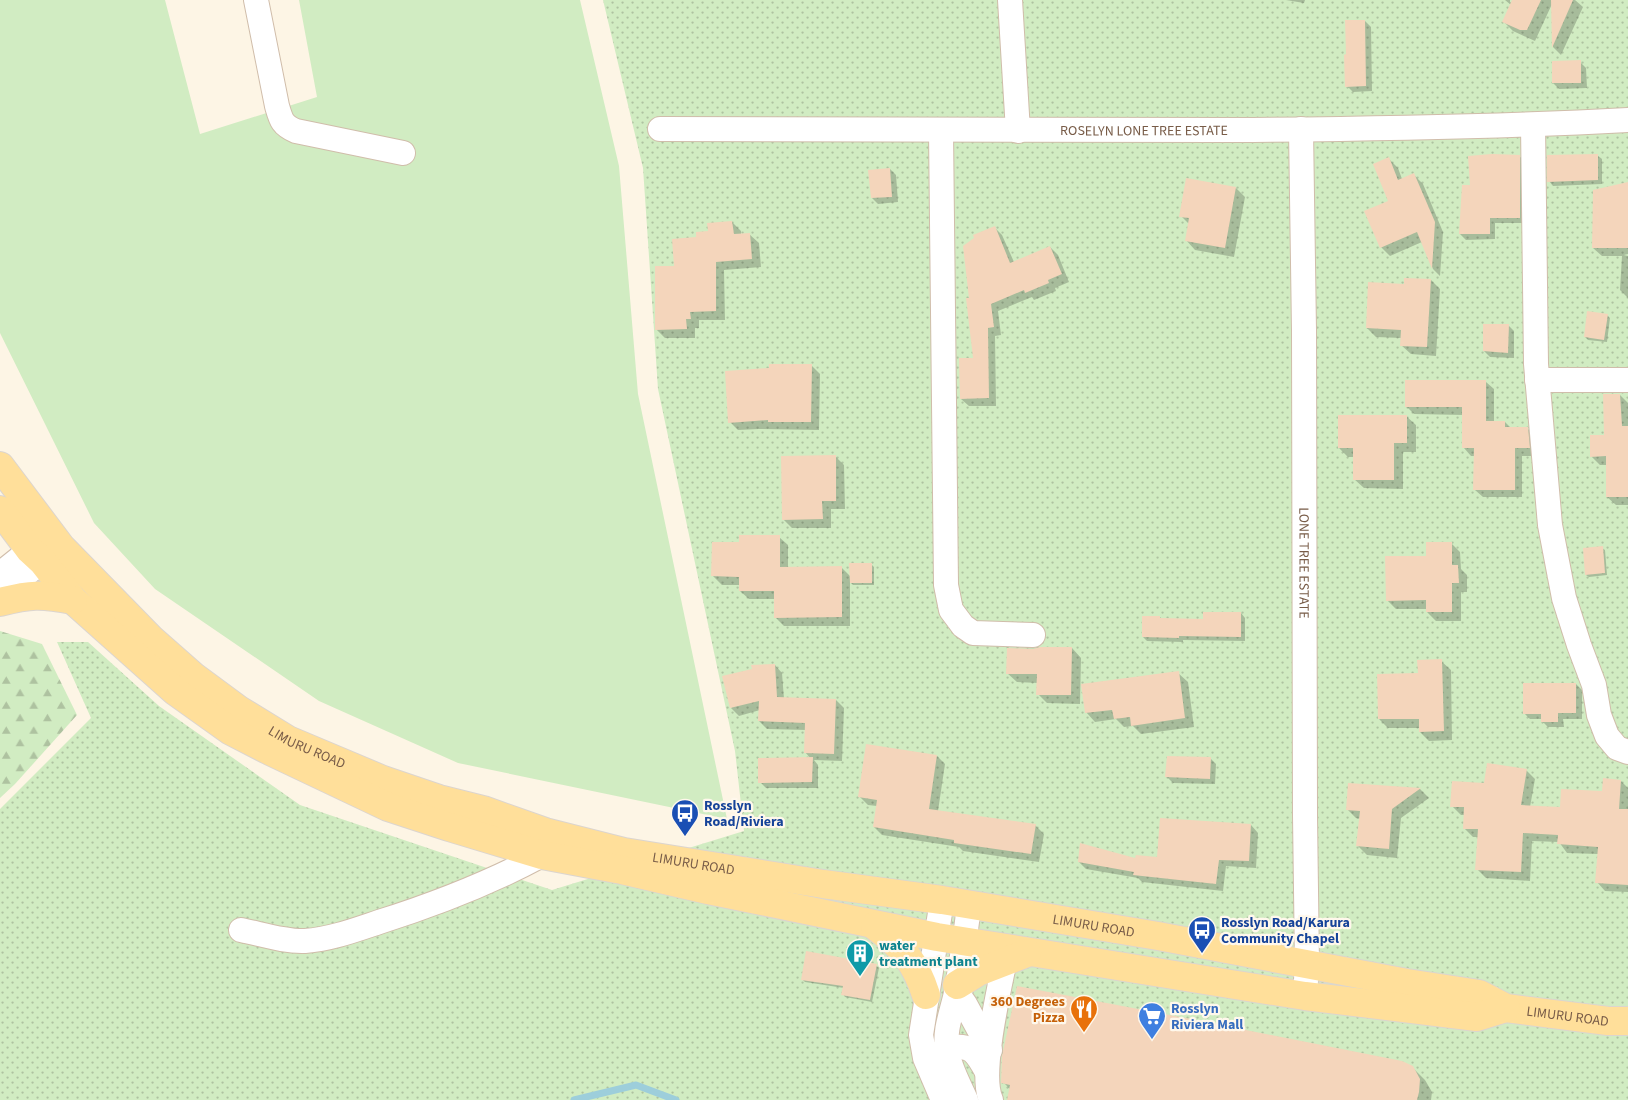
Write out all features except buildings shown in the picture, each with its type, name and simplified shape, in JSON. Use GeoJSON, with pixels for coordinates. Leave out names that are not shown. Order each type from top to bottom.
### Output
{"type":"FeatureCollection","features":[{"type":"Feature","properties":{"kind":"main road","name":"LIMURU ROAD"},"geometry":{"type":"LineString","coordinates":[[0,466],[73,600],[175,691],[231,731],[270,752],[388,807],[542,855],[965,942],[1017,956],[1477,1018],[1506,1008]]}},
{"type":"Feature","properties":{"kind":"main road","name":"LIMURU ROAD"},"geometry":{"type":"LineString","coordinates":[[0,510],[45,547],[150,640],[239,710],[288,740],[383,780],[439,799],[483,810],[545,832],[624,852],[823,884],[942,900],[1158,936],[1408,983],[1479,994],[1506,1008],[1608,1021],[1628,1021]]}},
{"type":"Feature","properties":{"kind":"main road"},"geometry":{"type":"LineString","coordinates":[[0,602],[27,595],[46,594],[73,600]]}},
{"type":"Feature","properties":{"kind":"main road"},"geometry":{"type":"LineString","coordinates":[[872,924],[892,938],[911,961],[918,972],[926,996]]}},
{"type":"Feature","properties":{"kind":"main road"},"geometry":{"type":"LineString","coordinates":[[956,988],[978,972],[1017,956]]}},
{"type":"Feature","properties":{"kind":"street"},"geometry":{"type":"LineString","coordinates":[[256,0],[277,106],[281,119],[287,127],[403,153]]}},
{"type":"Feature","properties":{"kind":"street"},"geometry":{"type":"LineString","coordinates":[[1010,0],[1018,131]]}},
{"type":"Feature","properties":{"kind":"street","name":"ROSELYN LONE TREE ESTATE"},"geometry":{"type":"LineString","coordinates":[[660,129],[1018,131],[1301,129],[1533,125],[1628,120]]}},
{"type":"Feature","properties":{"kind":"street"},"geometry":{"type":"LineString","coordinates":[[1533,125],[1536,364],[1550,525],[1564,598],[1594,685],[1599,715],[1607,736],[1617,748],[1628,752]]}},
{"type":"Feature","properties":{"kind":"street","name":"LONE TREE ESTATE"},"geometry":{"type":"LineString","coordinates":[[1301,129],[1304,330],[1307,964],[1305,996]]}},
{"type":"Feature","properties":{"kind":"street"},"geometry":{"type":"LineString","coordinates":[[941,130],[946,585],[951,610],[963,626],[973,633],[1033,635]]}},
{"type":"Feature","properties":{"kind":"street"},"geometry":{"type":"LineString","coordinates":[[1537,380],[1628,380]]}},
{"type":"Feature","properties":{"kind":"street"},"geometry":{"type":"LineString","coordinates":[[0,574],[45,547]]}},
{"type":"Feature","properties":{"kind":"street"},"geometry":{"type":"LineString","coordinates":[[0,594],[45,547]]}},
{"type":"Feature","properties":{"kind":"street"},"geometry":{"type":"LineString","coordinates":[[241,930],[276,938],[303,941],[325,938],[458,895],[507,874],[542,855]]}},
{"type":"Feature","properties":{"kind":"street"},"geometry":{"type":"LineString","coordinates":[[942,900],[921,1035],[922,1047],[928,1067],[943,1100]]}},
{"type":"Feature","properties":{"kind":"street"},"geometry":{"type":"LineString","coordinates":[[966,1100],[955,1076],[946,1047],[947,1029],[965,942],[969,905]]}},
{"type":"Feature","properties":{"kind":"street"},"geometry":{"type":"LineString","coordinates":[[991,1100],[989,1095],[989,1061],[994,1014],[1017,956]]}},
{"type":"Feature","properties":{"kind":"street"},"geometry":{"type":"LineString","coordinates":[[956,988],[965,1004],[989,1061]]}},
{"type":"Feature","properties":{"kind":"street"},"geometry":{"type":"LineString","coordinates":[[928,1067],[946,1047],[962,1046],[989,1061]]}},
{"type":"Feature","properties":{"kind":"green space"},"geometry":{"type":"Polygon","coordinates":[[[0,0],[165,0],[200,134],[317,97],[299,0],[580,0],[619,166],[638,394],[727,819],[458,763],[319,701],[155,589],[94,523],[0,333],[0,0]]]}},
{"type":"Feature","properties":{"kind":"green space"},"geometry":{"type":"Polygon","coordinates":[[[603,0],[1628,0],[1628,1100],[0,1100],[0,809],[91,718],[57,642],[88,642],[159,706],[300,805],[552,890],[744,831],[735,751],[658,389],[643,168],[603,0]]]}},
{"type":"Feature","properties":{"kind":"green space"},"geometry":{"type":"Polygon","coordinates":[[[0,631],[42,644],[77,715],[0,798],[0,631]]]}},
{"type":"Feature","properties":{"kind":"waterway"},"geometry":{"type":"LineString","coordinates":[[574,1100],[636,1085],[676,1100]]}},
{"type":"Feature","properties":{"kind":"place","name":"Rosslyn Road/Riviera"},"geometry":{"type":"Point","coordinates":[685,837]}},
{"type":"Feature","properties":{"kind":"place","name":"Rosslyn Road/Karura Community Chapel"},"geometry":{"type":"Point","coordinates":[1202,954]}},
{"type":"Feature","properties":{"kind":"place","name":"water treatment plant"},"geometry":{"type":"Point","coordinates":[860,977]}},
{"type":"Feature","properties":{"kind":"place","name":"360 Degrees Pizza"},"geometry":{"type":"Point","coordinates":[1084,1033]}},
{"type":"Feature","properties":{"kind":"place","name":"Rosslyn Riviera Mall"},"geometry":{"type":"Point","coordinates":[1152,1040]}}]}
